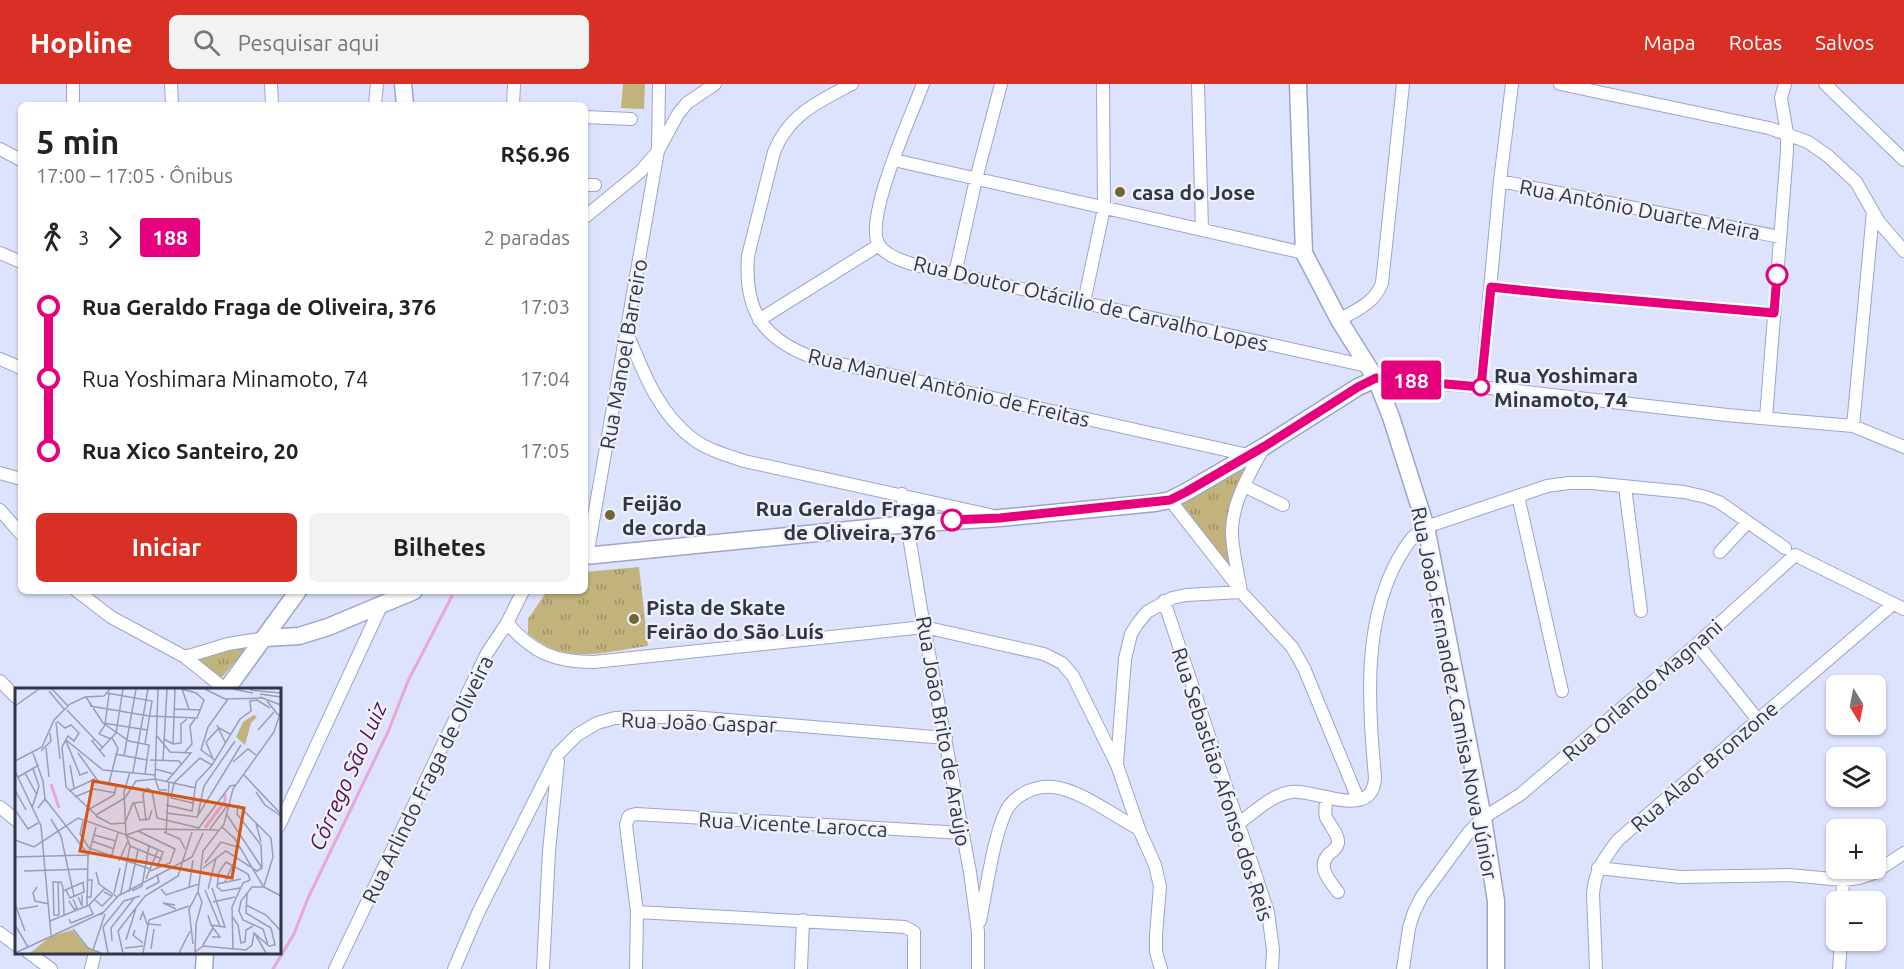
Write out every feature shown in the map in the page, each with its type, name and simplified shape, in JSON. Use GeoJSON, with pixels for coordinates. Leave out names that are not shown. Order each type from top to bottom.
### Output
{"type":"FeatureCollection","features":[{"type":"Feature","properties":{"kind":"main road"},"geometry":{"type":"LineString","coordinates":[[403,84],[405,102]]}},
{"type":"Feature","properties":{"kind":"main road","name":"Rua João Fernandez Camisa Nova Júnior"},"geometry":{"type":"LineString","coordinates":[[1298,84],[1304,253],[1339,320],[1371,372],[1391,417],[1426,528],[1483,818],[1496,901],[1496,969]]}},
{"type":"Feature","properties":{"kind":"main road"},"geometry":{"type":"LineString","coordinates":[[588,556],[1170,500],[1265,446],[1358,387],[1371,372]]}},
{"type":"Feature","properties":{"kind":"main road"},"geometry":{"type":"LineString","coordinates":[[228,688],[296,594]]}},
{"type":"Feature","properties":{"kind":"main road"},"geometry":{"type":"LineString","coordinates":[[265,638],[299,636],[328,627],[407,594]]}},
{"type":"Feature","properties":{"kind":"street"},"geometry":{"type":"LineString","coordinates":[[73,84],[73,102]]}},
{"type":"Feature","properties":{"kind":"street"},"geometry":{"type":"LineString","coordinates":[[171,84],[172,102]]}},
{"type":"Feature","properties":{"kind":"street"},"geometry":{"type":"LineString","coordinates":[[271,84],[272,102]]}},
{"type":"Feature","properties":{"kind":"street"},"geometry":{"type":"LineString","coordinates":[[375,102],[376,84]]}},
{"type":"Feature","properties":{"kind":"street"},"geometry":{"type":"LineString","coordinates":[[513,102],[514,84]]}},
{"type":"Feature","properties":{"kind":"street"},"geometry":{"type":"LineString","coordinates":[[658,151],[659,84]]}},
{"type":"Feature","properties":{"kind":"street"},"geometry":{"type":"LineString","coordinates":[[588,215],[628,183],[658,151],[682,109],[704,90],[715,84]]}},
{"type":"Feature","properties":{"kind":"street","name":"Rua Manuel Antônio de Freitas"},"geometry":{"type":"LineString","coordinates":[[852,84],[806,110],[780,136],[774,152],[748,256],[747,286],[751,305],[759,320],[775,336],[794,351],[814,358],[1248,455]]}},
{"type":"Feature","properties":{"kind":"street"},"geometry":{"type":"LineString","coordinates":[[759,320],[879,245],[875,232],[877,206],[923,84]]}},
{"type":"Feature","properties":{"kind":"street"},"geometry":{"type":"LineString","coordinates":[[955,274],[976,179],[1001,84]]}},
{"type":"Feature","properties":{"kind":"street"},"geometry":{"type":"LineString","coordinates":[[1084,302],[1104,208],[1103,84]]}},
{"type":"Feature","properties":{"kind":"street"},"geometry":{"type":"LineString","coordinates":[[1198,84],[1202,229]]}},
{"type":"Feature","properties":{"kind":"street"},"geometry":{"type":"LineString","coordinates":[[1339,320],[1369,302],[1379,291],[1382,283],[1403,84]]}},
{"type":"Feature","properties":{"kind":"street"},"geometry":{"type":"LineString","coordinates":[[1481,387],[1500,181],[1512,84]]}},
{"type":"Feature","properties":{"kind":"street"},"geometry":{"type":"LineString","coordinates":[[1560,84],[1734,120],[1787,133],[1808,142],[1845,171],[1864,194],[1887,234],[1904,251]]}},
{"type":"Feature","properties":{"kind":"street"},"geometry":{"type":"LineString","coordinates":[[1766,418],[1787,133],[1781,108],[1785,84]]}},
{"type":"Feature","properties":{"kind":"street"},"geometry":{"type":"LineString","coordinates":[[1825,84],[1904,160]]}},
{"type":"Feature","properties":{"kind":"street"},"geometry":{"type":"LineString","coordinates":[[588,117],[631,119]]}},
{"type":"Feature","properties":{"kind":"street"},"geometry":{"type":"LineString","coordinates":[[0,149],[18,158]]}},
{"type":"Feature","properties":{"kind":"street","name":"Rua Manoel Barreiro"},"geometry":{"type":"LineString","coordinates":[[588,545],[658,151]]}},
{"type":"Feature","properties":{"kind":"street"},"geometry":{"type":"LineString","coordinates":[[894,160],[1304,253]]}},
{"type":"Feature","properties":{"kind":"street","name":"Rua Antônio Duarte Meira"},"geometry":{"type":"LineString","coordinates":[[1500,181],[1780,237]]}},
{"type":"Feature","properties":{"kind":"street"},"geometry":{"type":"LineString","coordinates":[[1853,426],[1873,212]]}},
{"type":"Feature","properties":{"kind":"street","name":"Rua Doutor Otácilio de Carvalho Lopes"},"geometry":{"type":"LineString","coordinates":[[879,245],[889,254],[908,262],[1371,372],[1481,387],[1853,426],[1904,447]]}},
{"type":"Feature","properties":{"kind":"street"},"geometry":{"type":"LineString","coordinates":[[0,253],[18,257]]}},
{"type":"Feature","properties":{"kind":"street"},"geometry":{"type":"LineString","coordinates":[[1491,287],[1774,313]]}},
{"type":"Feature","properties":{"kind":"street"},"geometry":{"type":"LineString","coordinates":[[627,333],[658,400],[673,420],[693,438],[716,452],[744,461],[902,494],[1000,518]]}},
{"type":"Feature","properties":{"kind":"street"},"geometry":{"type":"LineString","coordinates":[[0,359],[18,367]]}},
{"type":"Feature","properties":{"kind":"street"},"geometry":{"type":"LineString","coordinates":[[1241,592],[1232,536],[1236,505],[1265,446]]}},
{"type":"Feature","properties":{"kind":"street"},"geometry":{"type":"LineString","coordinates":[[0,473],[18,478]]}},
{"type":"Feature","properties":{"kind":"street"},"geometry":{"type":"LineString","coordinates":[[1239,824],[1284,793],[1306,791],[1347,801],[1367,796],[1375,785],[1370,696],[1376,625],[1383,593],[1406,543],[1416,533],[1426,528],[1547,486],[1592,483],[1684,492],[1719,502],[1790,552],[1898,607]]}},
{"type":"Feature","properties":{"kind":"street"},"geometry":{"type":"LineString","coordinates":[[1244,486],[1282,506]]}},
{"type":"Feature","properties":{"kind":"street"},"geometry":{"type":"LineString","coordinates":[[1626,487],[1641,611]]}},
{"type":"Feature","properties":{"kind":"street","name":"Rua João Brito de Araújo"},"geometry":{"type":"LineString","coordinates":[[902,494],[924,627],[970,872],[978,932],[978,969]]}},
{"type":"Feature","properties":{"kind":"street"},"geometry":{"type":"LineString","coordinates":[[1518,496],[1562,691]]}},
{"type":"Feature","properties":{"kind":"street"},"geometry":{"type":"LineString","coordinates":[[1170,500],[1241,592],[1292,647],[1304,668],[1358,799]]}},
{"type":"Feature","properties":{"kind":"street"},"geometry":{"type":"LineString","coordinates":[[0,510],[18,531]]}},
{"type":"Feature","properties":{"kind":"street"},"geometry":{"type":"LineString","coordinates":[[1720,552],[1747,523]]}},
{"type":"Feature","properties":{"kind":"street","name":"Rua Orlando Magnani"},"geometry":{"type":"LineString","coordinates":[[1403,969],[1409,928],[1422,896],[1469,832],[1483,818],[1521,794],[1697,644],[1790,552]]}},
{"type":"Feature","properties":{"kind":"street"},"geometry":{"type":"LineString","coordinates":[[1117,765],[1125,659],[1128,643],[1138,623],[1148,612],[1164,601],[1186,595],[1241,592]]}},
{"type":"Feature","properties":{"kind":"street"},"geometry":{"type":"LineString","coordinates":[[81,594],[111,617],[185,657],[224,688]]}},
{"type":"Feature","properties":{"kind":"street","name":"Rua Arlindo Fraga de Oliveira"},"geometry":{"type":"LineString","coordinates":[[335,969],[487,653],[507,623],[522,594]]}},
{"type":"Feature","properties":{"kind":"street","name":"Rua Sebastião Afonso dos Reis"},"geometry":{"type":"LineString","coordinates":[[1164,601],[1268,912],[1273,950],[1272,969]]}},
{"type":"Feature","properties":{"kind":"street"},"geometry":{"type":"LineString","coordinates":[[280,824],[382,604]]}},
{"type":"Feature","properties":{"kind":"street","name":"Rua Alaor Bronzone"},"geometry":{"type":"LineString","coordinates":[[1596,969],[1593,894],[1598,868],[1618,840],[1758,720],[1898,607]]}},
{"type":"Feature","properties":{"kind":"street"},"geometry":{"type":"LineString","coordinates":[[507,623],[522,640],[540,652],[575,662],[594,662],[924,627],[1044,654],[1062,663],[1073,676],[1117,765],[1139,829],[1155,865],[1160,886],[1156,952],[1161,969]]}},
{"type":"Feature","properties":{"kind":"street"},"geometry":{"type":"LineString","coordinates":[[185,657],[228,644],[265,638]]}},
{"type":"Feature","properties":{"kind":"street"},"geometry":{"type":"LineString","coordinates":[[1697,644],[1758,720]]}},
{"type":"Feature","properties":{"kind":"street"},"geometry":{"type":"LineString","coordinates":[[0,681],[15,696]]}},
{"type":"Feature","properties":{"kind":"street","name":"Rua João Gaspar"},"geometry":{"type":"LineString","coordinates":[[454,969],[478,913],[558,754],[577,735],[597,723],[615,718],[692,717],[946,738]]}},
{"type":"Feature","properties":{"kind":"street"},"geometry":{"type":"LineString","coordinates":[[543,969],[549,851],[558,754]]}},
{"type":"Feature","properties":{"kind":"street"},"geometry":{"type":"LineString","coordinates":[[978,932],[1002,822],[1010,806],[1028,790],[1054,787],[1065,790],[1085,798],[1139,829]]}},
{"type":"Feature","properties":{"kind":"street"},"geometry":{"type":"LineString","coordinates":[[1327,797],[1326,817],[1338,844],[1325,859],[1324,872],[1338,892]]}},
{"type":"Feature","properties":{"kind":"street"},"geometry":{"type":"LineString","coordinates":[[0,807],[15,819]]}},
{"type":"Feature","properties":{"kind":"street","name":"Rua Vicente Larocca"},"geometry":{"type":"LineString","coordinates":[[637,912],[626,821],[629,816],[636,814],[963,833]]}},
{"type":"Feature","properties":{"kind":"street"},"geometry":{"type":"LineString","coordinates":[[1598,868],[1680,877],[1789,875],[1843,880],[1874,873],[1904,853]]}},
{"type":"Feature","properties":{"kind":"street"},"geometry":{"type":"LineString","coordinates":[[1842,891],[1843,880]]}},
{"type":"Feature","properties":{"kind":"street"},"geometry":{"type":"LineString","coordinates":[[636,969],[637,912],[905,927],[914,932],[914,969]]}},
{"type":"Feature","properties":{"kind":"street"},"geometry":{"type":"LineString","coordinates":[[801,969],[803,920]]}},
{"type":"Feature","properties":{"kind":"street"},"geometry":{"type":"LineString","coordinates":[[0,933],[15,944]]}},
{"type":"Feature","properties":{"kind":"street"},"geometry":{"type":"LineString","coordinates":[[1839,969],[1840,951]]}},
{"type":"Feature","properties":{"kind":"street"},"geometry":{"type":"LineString","coordinates":[[31,954],[51,969]]}},
{"type":"Feature","properties":{"kind":"street"},"geometry":{"type":"LineString","coordinates":[[91,969],[95,954]]}},
{"type":"Feature","properties":{"kind":"green space"},"geometry":{"type":"Polygon","coordinates":[[[623,84],[645,84],[644,109],[621,108],[623,84]]]}},
{"type":"Feature","properties":{"kind":"green space"},"geometry":{"type":"Polygon","coordinates":[[[1248,464],[1233,502],[1233,576],[1180,502],[1248,464]]]}},
{"type":"Feature","properties":{"kind":"green space"},"geometry":{"type":"Polygon","coordinates":[[[639,567],[648,646],[600,653],[571,653],[542,644],[528,634],[528,619],[545,594],[588,594],[588,572],[639,567]]]}},
{"type":"Feature","properties":{"kind":"green space"},"geometry":{"type":"Polygon","coordinates":[[[244,647],[246,649],[221,678],[191,655],[244,647]]]}},
{"type":"Feature","properties":{"kind":"waterway","name":"Córrego São Luiz"},"geometry":{"type":"LineString","coordinates":[[273,969],[294,934],[308,898],[388,732],[408,681],[452,596]]}},
{"type":"Feature","properties":{"kind":"bus line","name":"188"},"geometry":{"type":"LineString","coordinates":[[952,520],[1000,518],[1170,500],[1265,446],[1376,378],[1481,387],[1491,287],[1774,313],[1777,275]]}},
{"type":"Feature","properties":{"kind":"place","name":"casa do Jose"},"geometry":{"type":"Point","coordinates":[1120,192]}},
{"type":"Feature","properties":{"kind":"place","name":"Rua Yoshimara Minamoto, 74"},"geometry":{"type":"Point","coordinates":[1481,387]}},
{"type":"Feature","properties":{"kind":"place","name":"Feijão de corda"},"geometry":{"type":"Point","coordinates":[610,515]}},
{"type":"Feature","properties":{"kind":"place","name":"Rua Geraldo Fraga de Oliveira, 376"},"geometry":{"type":"Point","coordinates":[952,520]}},
{"type":"Feature","properties":{"kind":"place","name":"Pista de Skate Feirão do São Luís"},"geometry":{"type":"Point","coordinates":[634,619]}}]}
